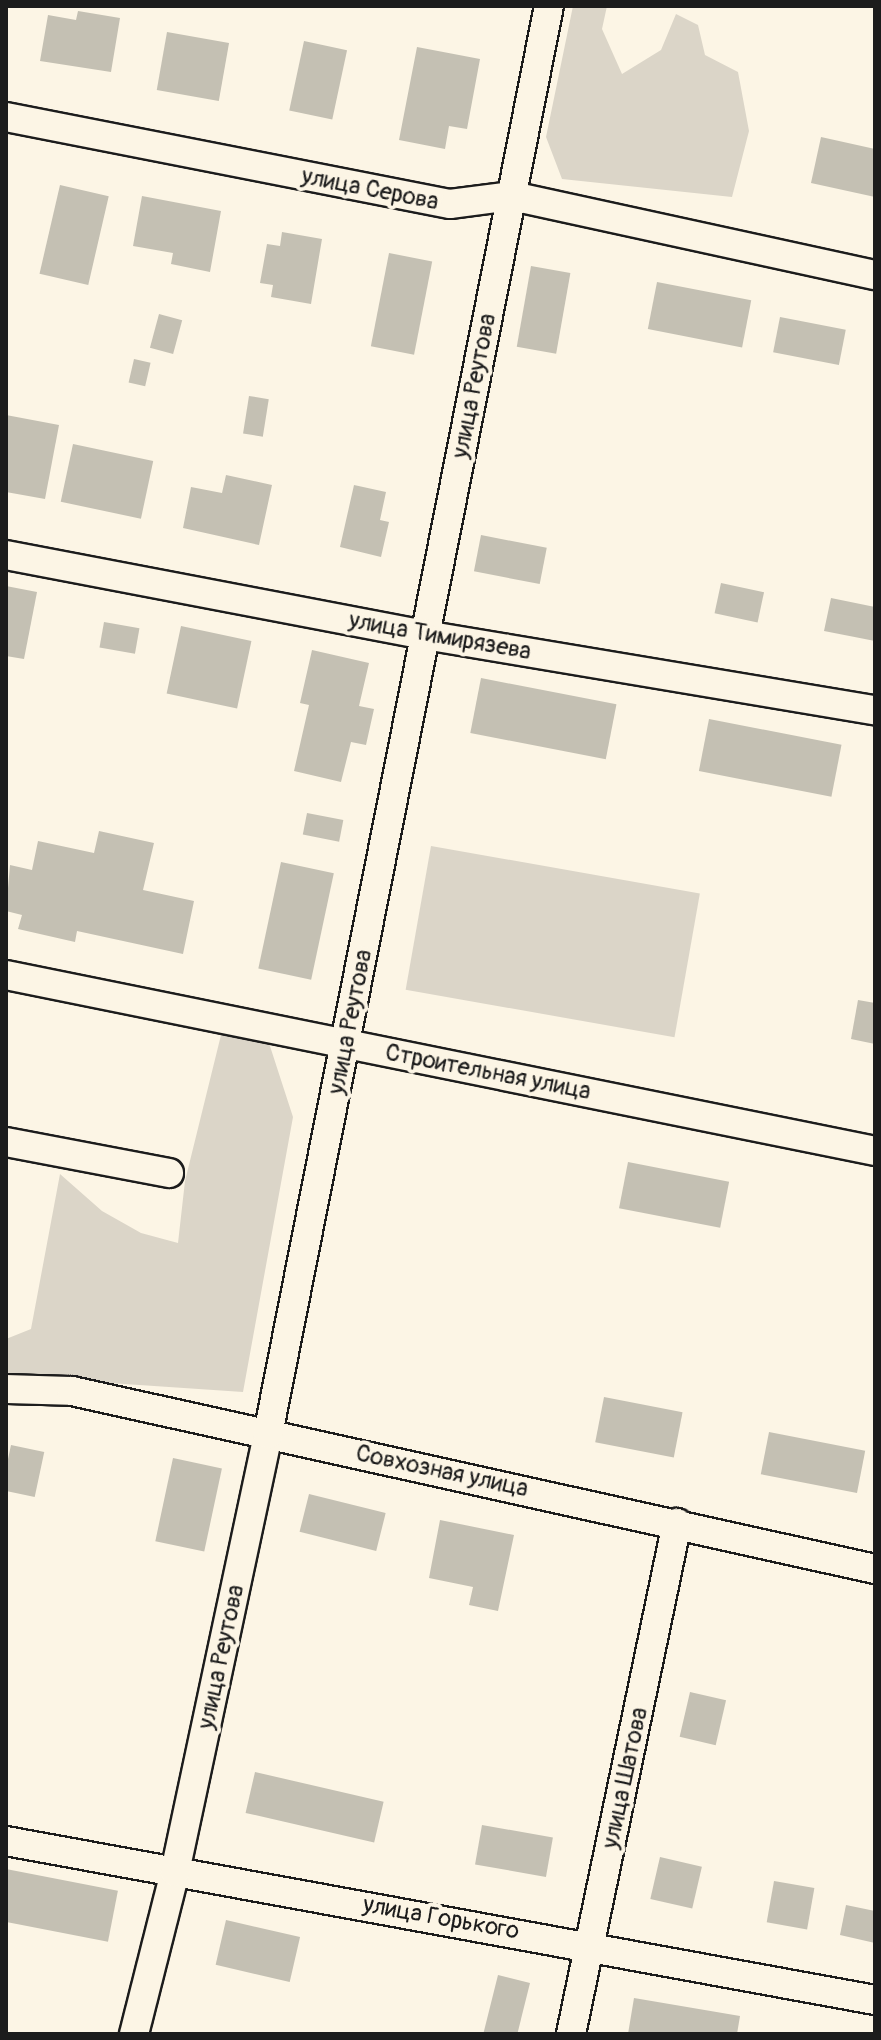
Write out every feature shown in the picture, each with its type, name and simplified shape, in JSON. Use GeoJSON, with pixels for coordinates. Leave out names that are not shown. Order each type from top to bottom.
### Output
{"type":"FeatureCollection","features":[{"type":"Feature","properties":{"kind":"street","name":"улица Реутова"},"geometry":{"type":"LineString","coordinates":[[134,2034],[175,1872],[268,1434],[549,6]]}},
{"type":"Feature","properties":{"kind":"street","name":"улица Серова"},"geometry":{"type":"LineString","coordinates":[[6,117],[450,204],[512,196],[875,275]]}},
{"type":"Feature","properties":{"kind":"street","name":"улица Тимирязева"},"geometry":{"type":"LineString","coordinates":[[6,555],[425,635],[875,710]]}},
{"type":"Feature","properties":{"kind":"street","name":"Строительная улица"},"geometry":{"type":"LineString","coordinates":[[6,975],[875,1151]]}},
{"type":"Feature","properties":{"kind":"street"},"geometry":{"type":"LineString","coordinates":[[6,1142],[169,1173]]}},
{"type":"Feature","properties":{"kind":"street","name":"Совхозная улица"},"geometry":{"type":"LineString","coordinates":[[6,1389],[72,1391],[875,1569]]}},
{"type":"Feature","properties":{"kind":"street","name":"улица Шатова"},"geometry":{"type":"LineString","coordinates":[[571,2034],[677,1523]]}},
{"type":"Feature","properties":{"kind":"street","name":"улица Горького"},"geometry":{"type":"LineString","coordinates":[[6,1841],[591,1944],[875,2000]]}},
{"type":"Feature","properties":{"kind":"shaded area"},"geometry":{"type":"Polygon","coordinates":[[[573,6],[607,6],[602,29],[622,74],[661,50],[676,14],[698,25],[705,55],[738,72],[749,131],[732,197],[562,179],[546,137],[573,6]]]}},
{"type":"Feature","properties":{"kind":"shaded area"},"geometry":{"type":"Polygon","coordinates":[[[431,846],[700,893],[674,1037],[406,990],[431,846]]]}},
{"type":"Feature","properties":{"kind":"shaded area"},"geometry":{"type":"Polygon","coordinates":[[[221,1035],[268,1040],[293,1117],[243,1392],[6,1376],[6,1339],[31,1329],[60,1174],[102,1211],[141,1233],[178,1243],[185,1181],[221,1035]]]}},
{"type":"Feature","properties":{"kind":"building"},"geometry":{"type":"Polygon","coordinates":[[[78,11],[120,18],[111,72],[40,61],[48,15],[76,20],[78,11]]]}},
{"type":"Feature","properties":{"kind":"building"},"geometry":{"type":"Polygon","coordinates":[[[167,32],[229,43],[219,101],[157,90],[167,32]]]}},
{"type":"Feature","properties":{"kind":"building"},"geometry":{"type":"Polygon","coordinates":[[[304,41],[347,50],[332,120],[289,110],[304,41]]]}},
{"type":"Feature","properties":{"kind":"building"},"geometry":{"type":"Polygon","coordinates":[[[417,47],[480,59],[467,129],[449,126],[445,149],[399,140],[417,47]]]}},
{"type":"Feature","properties":{"kind":"building"},"geometry":{"type":"Polygon","coordinates":[[[821,137],[875,149],[875,197],[811,183],[821,137]]]}},
{"type":"Feature","properties":{"kind":"building"},"geometry":{"type":"Polygon","coordinates":[[[60,185],[109,196],[88,285],[40,274],[60,185]]]}},
{"type":"Feature","properties":{"kind":"building"},"geometry":{"type":"Polygon","coordinates":[[[142,196],[221,211],[210,272],[171,264],[173,253],[133,246],[142,196]]]}},
{"type":"Feature","properties":{"kind":"building"},"geometry":{"type":"Polygon","coordinates":[[[282,232],[322,239],[311,304],[271,297],[273,285],[260,283],[267,244],[280,246],[282,232]]]}},
{"type":"Feature","properties":{"kind":"building"},"geometry":{"type":"Polygon","coordinates":[[[389,253],[432,261],[414,355],[371,346],[389,253]]]}},
{"type":"Feature","properties":{"kind":"building"},"geometry":{"type":"Polygon","coordinates":[[[531,266],[570,273],[556,354],[517,347],[531,266]]]}},
{"type":"Feature","properties":{"kind":"building"},"geometry":{"type":"Polygon","coordinates":[[[657,282],[751,300],[742,347],[648,329],[657,282]]]}},
{"type":"Feature","properties":{"kind":"building"},"geometry":{"type":"Polygon","coordinates":[[[159,314],[182,320],[173,354],[150,348],[159,314]]]}},
{"type":"Feature","properties":{"kind":"building"},"geometry":{"type":"Polygon","coordinates":[[[780,317],[846,330],[839,365],[773,352],[780,317]]]}},
{"type":"Feature","properties":{"kind":"building"},"geometry":{"type":"Polygon","coordinates":[[[134,359],[151,363],[145,386],[129,382],[134,359]]]}},
{"type":"Feature","properties":{"kind":"building"},"geometry":{"type":"Polygon","coordinates":[[[249,396],[269,399],[263,437],[243,434],[249,396]]]}},
{"type":"Feature","properties":{"kind":"building"},"geometry":{"type":"Polygon","coordinates":[[[6,415],[59,425],[45,499],[6,492],[6,415]]]}},
{"type":"Feature","properties":{"kind":"building"},"geometry":{"type":"Polygon","coordinates":[[[73,444],[153,461],[141,519],[61,502],[73,444]]]}},
{"type":"Feature","properties":{"kind":"building"},"geometry":{"type":"Polygon","coordinates":[[[226,475],[272,485],[259,545],[183,528],[191,487],[222,493],[226,475]]]}},
{"type":"Feature","properties":{"kind":"building"},"geometry":{"type":"Polygon","coordinates":[[[354,485],[386,492],[380,520],[389,522],[381,557],[340,547],[354,485]]]}},
{"type":"Feature","properties":{"kind":"building"},"geometry":{"type":"Polygon","coordinates":[[[481,535],[547,548],[540,584],[474,571],[481,535]]]}},
{"type":"Feature","properties":{"kind":"building"},"geometry":{"type":"Polygon","coordinates":[[[721,583],[764,592],[758,622],[715,613],[721,583]]]}},
{"type":"Feature","properties":{"kind":"building"},"geometry":{"type":"Polygon","coordinates":[[[6,586],[37,592],[24,659],[6,656],[6,586]]]}},
{"type":"Feature","properties":{"kind":"building"},"geometry":{"type":"Polygon","coordinates":[[[831,598],[875,607],[875,641],[824,631],[831,598]]]}},
{"type":"Feature","properties":{"kind":"building"},"geometry":{"type":"Polygon","coordinates":[[[104,622],[139,628],[135,654],[99,648],[104,622]]]}},
{"type":"Feature","properties":{"kind":"building"},"geometry":{"type":"Polygon","coordinates":[[[181,626],[251,641],[237,708],[167,693],[181,626]]]}},
{"type":"Feature","properties":{"kind":"building"},"geometry":{"type":"Polygon","coordinates":[[[312,650],[369,663],[359,706],[374,709],[366,745],[351,742],[341,782],[294,771],[309,705],[300,703],[312,650]]]}},
{"type":"Feature","properties":{"kind":"building"},"geometry":{"type":"Polygon","coordinates":[[[481,678],[616,704],[606,759],[470,733],[481,678]]]}},
{"type":"Feature","properties":{"kind":"building"},"geometry":{"type":"Polygon","coordinates":[[[709,719],[842,745],[831,797],[699,771],[709,719]]]}},
{"type":"Feature","properties":{"kind":"building"},"geometry":{"type":"Polygon","coordinates":[[[307,813],[343,820],[339,842],[303,835],[307,813]]]}},
{"type":"Feature","properties":{"kind":"building"},"geometry":{"type":"Polygon","coordinates":[[[99,831],[154,843],[143,890],[194,901],[183,954],[77,931],[75,942],[18,929],[22,915],[6,911],[10,865],[32,870],[38,841],[94,853],[99,831]]]}},
{"type":"Feature","properties":{"kind":"building"},"geometry":{"type":"Polygon","coordinates":[[[281,862],[334,873],[311,980],[258,969],[281,862]]]}},
{"type":"Feature","properties":{"kind":"building"},"geometry":{"type":"Polygon","coordinates":[[[858,1000],[875,1003],[875,1044],[851,1039],[858,1000]]]}},
{"type":"Feature","properties":{"kind":"building"},"geometry":{"type":"Polygon","coordinates":[[[628,1162],[729,1182],[720,1228],[619,1208],[628,1162]]]}},
{"type":"Feature","properties":{"kind":"building"},"geometry":{"type":"Polygon","coordinates":[[[604,1397],[683,1412],[674,1457],[595,1442],[604,1397]]]}},
{"type":"Feature","properties":{"kind":"building"},"geometry":{"type":"Polygon","coordinates":[[[769,1432],[865,1451],[857,1493],[761,1474],[769,1432]]]}},
{"type":"Feature","properties":{"kind":"building"},"geometry":{"type":"Polygon","coordinates":[[[11,1445],[44,1452],[35,1497],[6,1491],[6,1469],[11,1445]]]}},
{"type":"Feature","properties":{"kind":"building"},"geometry":{"type":"Polygon","coordinates":[[[173,1458],[222,1468],[204,1552],[155,1541],[173,1458]]]}},
{"type":"Feature","properties":{"kind":"building"},"geometry":{"type":"Polygon","coordinates":[[[309,1494],[386,1513],[376,1551],[300,1532],[309,1494]]]}},
{"type":"Feature","properties":{"kind":"building"},"geometry":{"type":"Polygon","coordinates":[[[440,1520],[514,1535],[498,1611],[469,1605],[473,1587],[429,1578],[440,1520]]]}},
{"type":"Feature","properties":{"kind":"building"},"geometry":{"type":"Polygon","coordinates":[[[690,1692],[726,1700],[716,1745],[680,1737],[690,1692]]]}},
{"type":"Feature","properties":{"kind":"building"},"geometry":{"type":"Polygon","coordinates":[[[255,1772],[384,1802],[374,1843],[246,1813],[255,1772]]]}},
{"type":"Feature","properties":{"kind":"building"},"geometry":{"type":"Polygon","coordinates":[[[482,1825],[553,1838],[546,1877],[475,1864],[482,1825]]]}},
{"type":"Feature","properties":{"kind":"building"},"geometry":{"type":"Polygon","coordinates":[[[660,1857],[702,1867],[692,1909],[650,1899],[660,1857]]]}},
{"type":"Feature","properties":{"kind":"building"},"geometry":{"type":"Polygon","coordinates":[[[6,1869],[118,1891],[108,1942],[6,1922],[6,1869]]]}},
{"type":"Feature","properties":{"kind":"building"},"geometry":{"type":"Polygon","coordinates":[[[774,1881],[814,1888],[807,1929],[767,1922],[774,1881]]]}},
{"type":"Feature","properties":{"kind":"building"},"geometry":{"type":"Polygon","coordinates":[[[846,1905],[875,1911],[875,1943],[840,1935],[846,1905]]]}},
{"type":"Feature","properties":{"kind":"building"},"geometry":{"type":"Polygon","coordinates":[[[226,1920],[300,1937],[290,1982],[216,1965],[226,1920]]]}},
{"type":"Feature","properties":{"kind":"building"},"geometry":{"type":"Polygon","coordinates":[[[498,1975],[530,1983],[517,2034],[483,2034],[498,1975]]]}},
{"type":"Feature","properties":{"kind":"building"},"geometry":{"type":"Polygon","coordinates":[[[634,1998],[740,2016],[737,2034],[628,2034],[634,1998]]]}}]}
